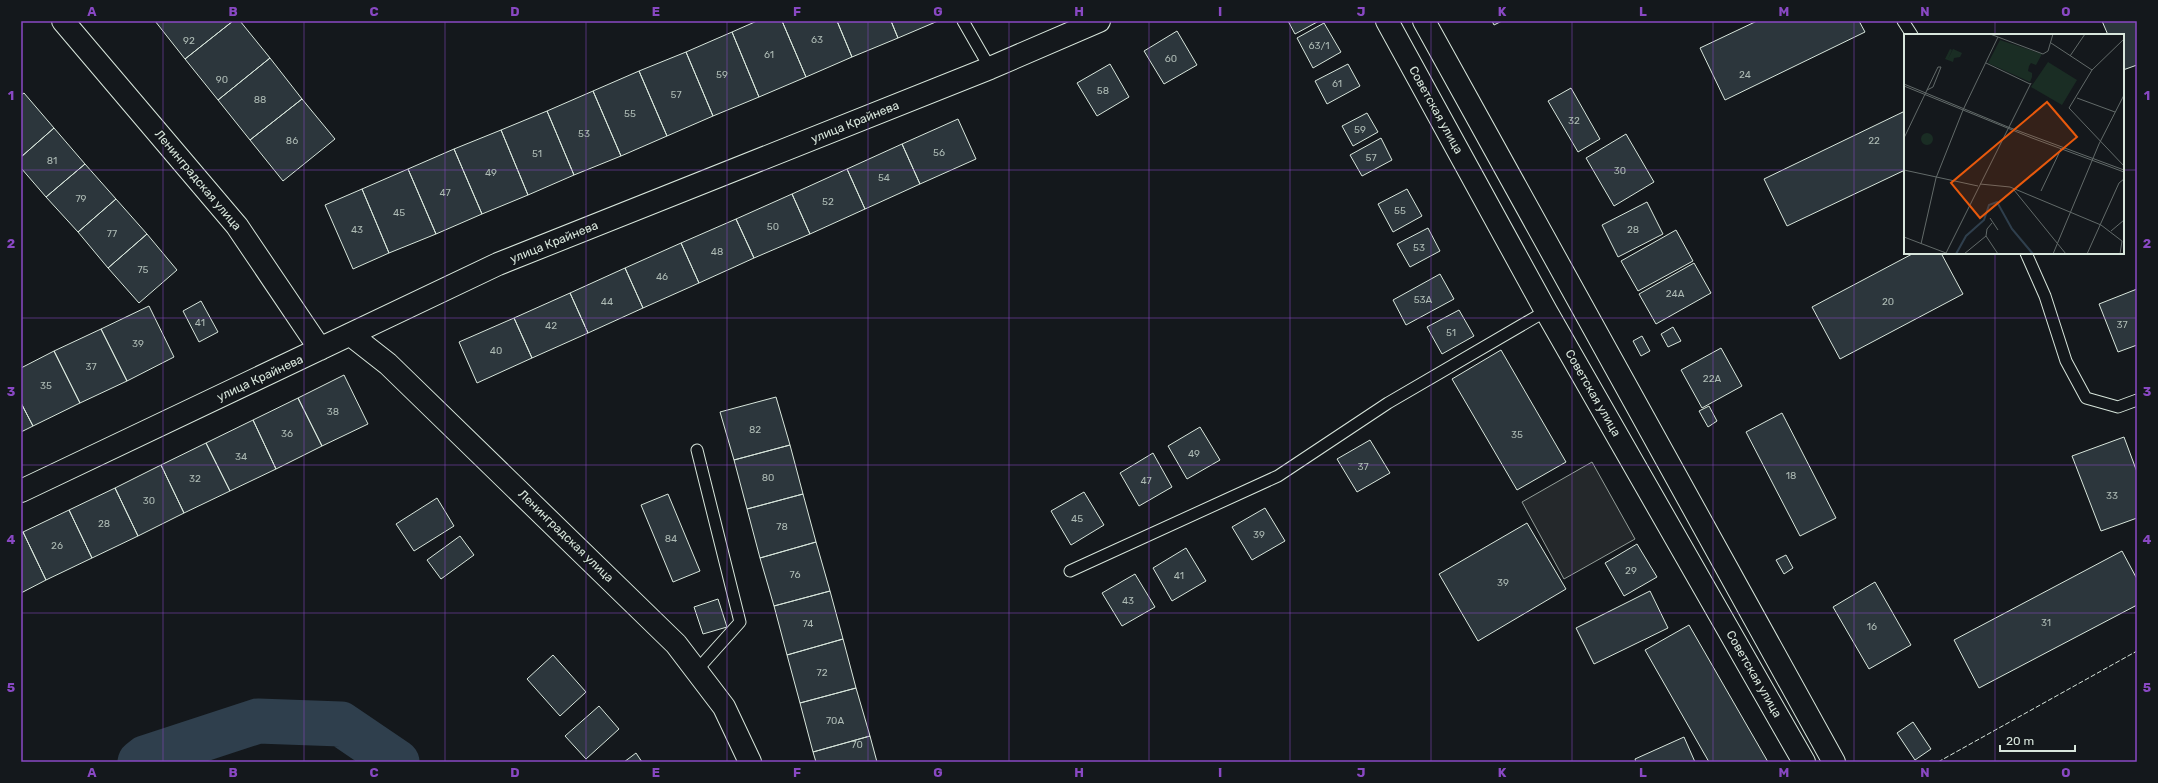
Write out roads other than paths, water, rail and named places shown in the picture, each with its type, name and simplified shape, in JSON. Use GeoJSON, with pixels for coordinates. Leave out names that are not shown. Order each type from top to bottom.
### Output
{"type":"FeatureCollection","features":[{"type":"Feature","properties":{"kind":"street","name":"Ленинградская улица"},"geometry":{"type":"LineString","coordinates":[[63,21],[237,226],[320,349]]}},
{"type":"Feature","properties":{"kind":"street","name":"улица Крайнева"},"geometry":{"type":"LineString","coordinates":[[21,491],[498,264],[990,68],[1099,21]]}},
{"type":"Feature","properties":{"kind":"street","name":"Советская улица"},"geometry":{"type":"LineString","coordinates":[[1387,21],[1546,311],[1804,762]]}},
{"type":"Feature","properties":{"kind":"street"},"geometry":{"type":"LineString","coordinates":[[1424,21],[1834,762]]}},
{"type":"Feature","properties":{"kind":"street","name":"Ленинградская улица"},"geometry":{"type":"LineString","coordinates":[[351,335],[388,364],[570,539],[676,644],[724,707],[750,762]]}},
{"type":"Feature","properties":{"kind":"lane"},"geometry":{"type":"LineString","coordinates":[[963,21],[990,68]]}},
{"type":"Feature","properties":{"kind":"lane"},"geometry":{"type":"LineString","coordinates":[[1903,21],[1911,34]]}},
{"type":"Feature","properties":{"kind":"lane"},"geometry":{"type":"LineString","coordinates":[[2026,254],[2045,296],[2066,361],[2086,398],[2118,407],[2137,400]]}},
{"type":"Feature","properties":{"kind":"lane"},"geometry":{"type":"LineString","coordinates":[[1070,571],[1278,476],[1388,403],[1546,311]]}},
{"type":"Feature","properties":{"kind":"lane"},"geometry":{"type":"LineString","coordinates":[[696,670],[740,622],[697,450]]}},
{"type":"Feature","properties":{"kind":"waterway"},"geometry":{"type":"LineString","coordinates":[[140,762],[145,758],[258,721],[341,724],[397,762]]}}]}
